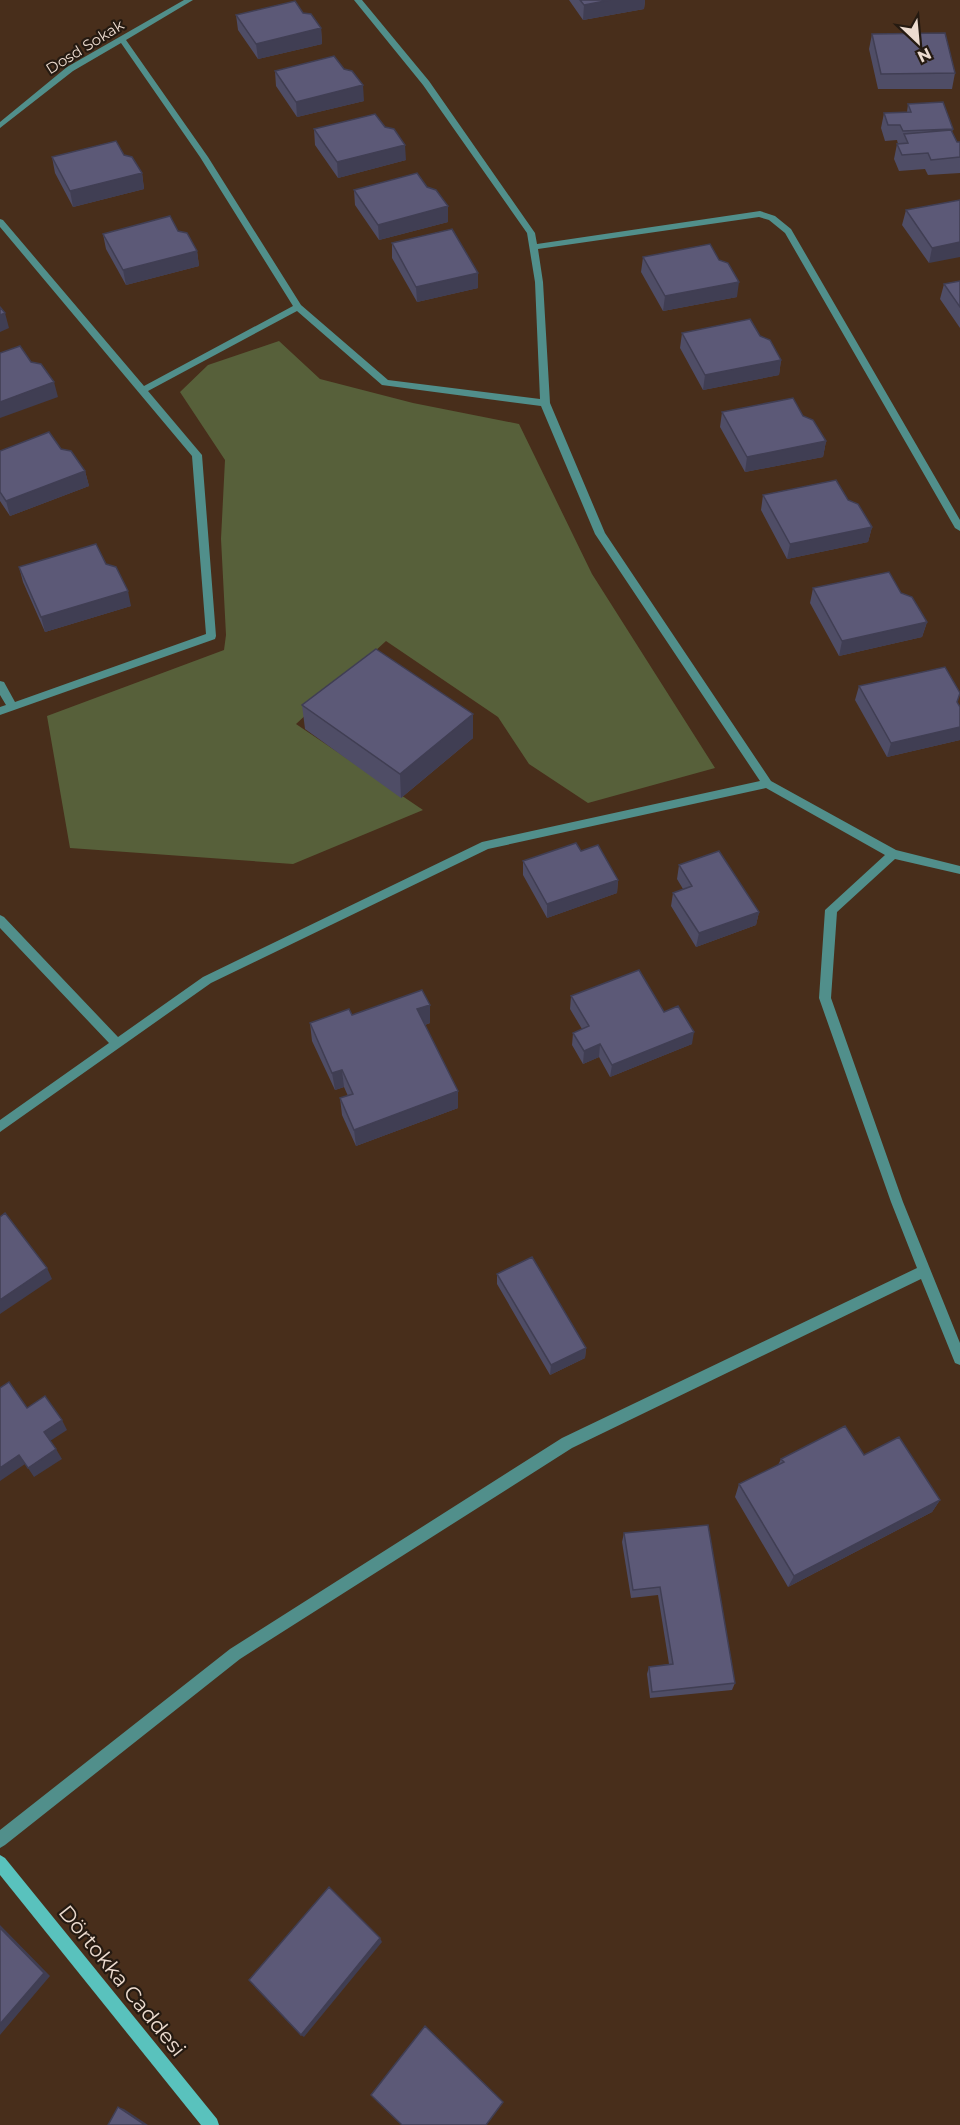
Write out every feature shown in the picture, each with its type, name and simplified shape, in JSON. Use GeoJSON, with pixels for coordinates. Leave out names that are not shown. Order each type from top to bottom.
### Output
{"type":"FeatureCollection","features":[{"type":"Feature","properties":{"kind":"street","name":"Dosd Sokak"},"geometry":{"type":"LineString","coordinates":[[0,126],[70,69],[189,0]]}},
{"type":"Feature","properties":{"kind":"street"},"geometry":{"type":"LineString","coordinates":[[358,0],[426,83],[531,233],[539,282],[545,404],[600,534],[767,784],[893,854],[960,870]]}},
{"type":"Feature","properties":{"kind":"street"},"geometry":{"type":"LineString","coordinates":[[122,39],[204,157],[298,307],[385,383],[545,404]]}},
{"type":"Feature","properties":{"kind":"street"},"geometry":{"type":"LineString","coordinates":[[533,247],[760,214],[772,218],[788,231],[960,528]]}},
{"type":"Feature","properties":{"kind":"street"},"geometry":{"type":"LineString","coordinates":[[0,222],[197,455],[212,636],[0,711]]}},
{"type":"Feature","properties":{"kind":"street"},"geometry":{"type":"LineString","coordinates":[[142,391],[298,307]]}},
{"type":"Feature","properties":{"kind":"street"},"geometry":{"type":"LineString","coordinates":[[0,685],[12,707]]}},
{"type":"Feature","properties":{"kind":"street"},"geometry":{"type":"LineString","coordinates":[[0,1127],[207,980],[486,846],[767,784]]}},
{"type":"Feature","properties":{"kind":"street"},"geometry":{"type":"LineString","coordinates":[[893,854],[831,910],[825,999],[897,1202],[960,1359]]}},
{"type":"Feature","properties":{"kind":"street"},"geometry":{"type":"LineString","coordinates":[[0,920],[117,1044]]}},
{"type":"Feature","properties":{"kind":"street"},"geometry":{"type":"LineString","coordinates":[[0,1840],[235,1654],[567,1443],[925,1271]]}},
{"type":"Feature","properties":{"kind":"street","name":"Dörtokka Caddesi"},"geometry":{"type":"LineString","coordinates":[[0,1863],[211,2125]]}},
{"type":"Feature","properties":{"kind":"green space"},"geometry":{"type":"Polygon","coordinates":[[[279,341],[320,379],[413,403],[519,424],[592,574],[715,768],[588,803],[529,764],[498,717],[386,641],[296,724],[423,810],[293,864],[70,848],[47,716],[224,650],[226,635],[221,539],[225,460],[180,392],[208,365],[279,341]]]}},
{"type":"Feature","properties":{"kind":"building"},"geometry":{"type":"Polygon","coordinates":[[[580,0],[610,0],[584,5],[580,0]]]}},
{"type":"Feature","properties":{"kind":"building"},"geometry":{"type":"Polygon","coordinates":[[[295,1],[303,13],[311,14],[321,28],[256,44],[236,15],[295,1]]]}},
{"type":"Feature","properties":{"kind":"building"},"geometry":{"type":"Polygon","coordinates":[[[945,33],[955,73],[881,74],[872,34],[945,33]]]}},
{"type":"Feature","properties":{"kind":"building"},"geometry":{"type":"Polygon","coordinates":[[[334,56],[344,69],[352,71],[363,85],[296,102],[275,71],[334,56]]]}},
{"type":"Feature","properties":{"kind":"building"},"geometry":{"type":"Polygon","coordinates":[[[943,102],[953,129],[903,131],[900,125],[888,125],[884,113],[911,112],[908,104],[943,102]]]}},
{"type":"Feature","properties":{"kind":"building"},"geometry":{"type":"Polygon","coordinates":[[[375,114],[385,127],[394,129],[405,145],[337,162],[314,129],[375,114]]]}},
{"type":"Feature","properties":{"kind":"building"},"geometry":{"type":"Polygon","coordinates":[[[951,130],[957,142],[960,142],[960,157],[931,160],[928,153],[902,155],[897,144],[908,143],[904,134],[951,130]]]}},
{"type":"Feature","properties":{"kind":"building"},"geometry":{"type":"Polygon","coordinates":[[[116,141],[124,155],[132,157],[142,173],[70,191],[52,157],[116,141]]]}},
{"type":"Feature","properties":{"kind":"building"},"geometry":{"type":"Polygon","coordinates":[[[417,173],[427,187],[436,190],[448,206],[378,225],[354,190],[417,173]]]}},
{"type":"Feature","properties":{"kind":"building"},"geometry":{"type":"Polygon","coordinates":[[[960,200],[960,242],[932,248],[906,210],[960,200]]]}},
{"type":"Feature","properties":{"kind":"building"},"geometry":{"type":"Polygon","coordinates":[[[170,216],[178,231],[187,233],[197,251],[123,270],[103,234],[170,216]]]}},
{"type":"Feature","properties":{"kind":"building"},"geometry":{"type":"Polygon","coordinates":[[[452,229],[478,273],[416,287],[392,243],[452,229]]]}},
{"type":"Feature","properties":{"kind":"building"},"geometry":{"type":"Polygon","coordinates":[[[710,244],[719,260],[728,263],[739,282],[665,296],[643,257],[710,244]]]}},
{"type":"Feature","properties":{"kind":"building"},"geometry":{"type":"Polygon","coordinates":[[[960,281],[960,307],[944,284],[960,281]]]}},
{"type":"Feature","properties":{"kind":"building"},"geometry":{"type":"Polygon","coordinates":[[[750,319],[760,336],[770,340],[781,360],[705,375],[682,333],[750,319]]]}},
{"type":"Feature","properties":{"kind":"building"},"geometry":{"type":"Polygon","coordinates":[[[20,346],[31,362],[41,364],[54,382],[0,402],[0,353],[20,346]]]}},
{"type":"Feature","properties":{"kind":"building"},"geometry":{"type":"Polygon","coordinates":[[[793,398],[803,416],[813,420],[826,441],[747,457],[722,412],[793,398]]]}},
{"type":"Feature","properties":{"kind":"building"},"geometry":{"type":"Polygon","coordinates":[[[49,432],[61,449],[71,451],[85,471],[6,501],[0,492],[0,451],[49,432]]]}},
{"type":"Feature","properties":{"kind":"building"},"geometry":{"type":"Polygon","coordinates":[[[836,480],[848,500],[858,504],[872,527],[790,544],[763,495],[836,480]]]}},
{"type":"Feature","properties":{"kind":"building"},"geometry":{"type":"Polygon","coordinates":[[[96,544],[106,564],[116,567],[128,591],[41,617],[19,567],[96,544]]]}},
{"type":"Feature","properties":{"kind":"building"},"geometry":{"type":"Polygon","coordinates":[[[889,572],[901,593],[912,597],[927,622],[842,641],[813,588],[889,572]]]}},
{"type":"Feature","properties":{"kind":"building"},"geometry":{"type":"Polygon","coordinates":[[[376,649],[473,714],[400,774],[302,705],[376,649]]]}},
{"type":"Feature","properties":{"kind":"building"},"geometry":{"type":"Polygon","coordinates":[[[945,667],[960,693],[957,702],[960,707],[960,727],[891,743],[859,686],[945,667]]]}},
{"type":"Feature","properties":{"kind":"building"},"geometry":{"type":"Polygon","coordinates":[[[576,843],[581,851],[598,845],[618,880],[547,904],[523,861],[576,843]]]}},
{"type":"Feature","properties":{"kind":"building"},"geometry":{"type":"Polygon","coordinates":[[[719,851],[759,912],[699,933],[673,893],[692,886],[679,865],[719,851]]]}},
{"type":"Feature","properties":{"kind":"building"},"geometry":{"type":"Polygon","coordinates":[[[639,970],[664,1012],[678,1006],[694,1032],[612,1065],[600,1044],[584,1051],[573,1033],[589,1026],[571,996],[639,970]]]}},
{"type":"Feature","properties":{"kind":"building"},"geometry":{"type":"Polygon","coordinates":[[[422,990],[430,1005],[417,1009],[458,1091],[354,1130],[340,1098],[353,1094],[342,1070],[332,1073],[310,1023],[349,1009],[352,1015],[422,990]]]}},
{"type":"Feature","properties":{"kind":"building"},"geometry":{"type":"Polygon","coordinates":[[[5,1213],[47,1268],[0,1300],[0,1217],[5,1213]]]}},
{"type":"Feature","properties":{"kind":"building"},"geometry":{"type":"Polygon","coordinates":[[[532,1257],[586,1348],[551,1365],[497,1274],[532,1257]]]}},
{"type":"Feature","properties":{"kind":"building"},"geometry":{"type":"Polygon","coordinates":[[[9,1382],[27,1408],[45,1396],[62,1420],[44,1432],[56,1449],[28,1468],[19,1455],[0,1468],[0,1388],[9,1382]]]}},
{"type":"Feature","properties":{"kind":"building"},"geometry":{"type":"Polygon","coordinates":[[[845,1426],[864,1455],[899,1437],[940,1500],[794,1576],[739,1484],[784,1462],[781,1459],[845,1426]]]}},
{"type":"Feature","properties":{"kind":"building"},"geometry":{"type":"Polygon","coordinates":[[[708,1525],[735,1683],[652,1692],[649,1667],[673,1664],[660,1587],[633,1590],[624,1533],[708,1525]]]}},
{"type":"Feature","properties":{"kind":"building"},"geometry":{"type":"Polygon","coordinates":[[[329,1887],[380,1938],[301,2035],[249,1980],[329,1887]]]}},
{"type":"Feature","properties":{"kind":"building"},"geometry":{"type":"Polygon","coordinates":[[[0,1928],[44,1973],[0,2024],[0,1928]]]}},
{"type":"Feature","properties":{"kind":"building"},"geometry":{"type":"Polygon","coordinates":[[[425,2026],[503,2102],[486,2125],[402,2125],[371,2095],[425,2026]]]}},
{"type":"Feature","properties":{"kind":"building"},"geometry":{"type":"Polygon","coordinates":[[[118,2107],[145,2125],[108,2125],[118,2107]]]}}]}
